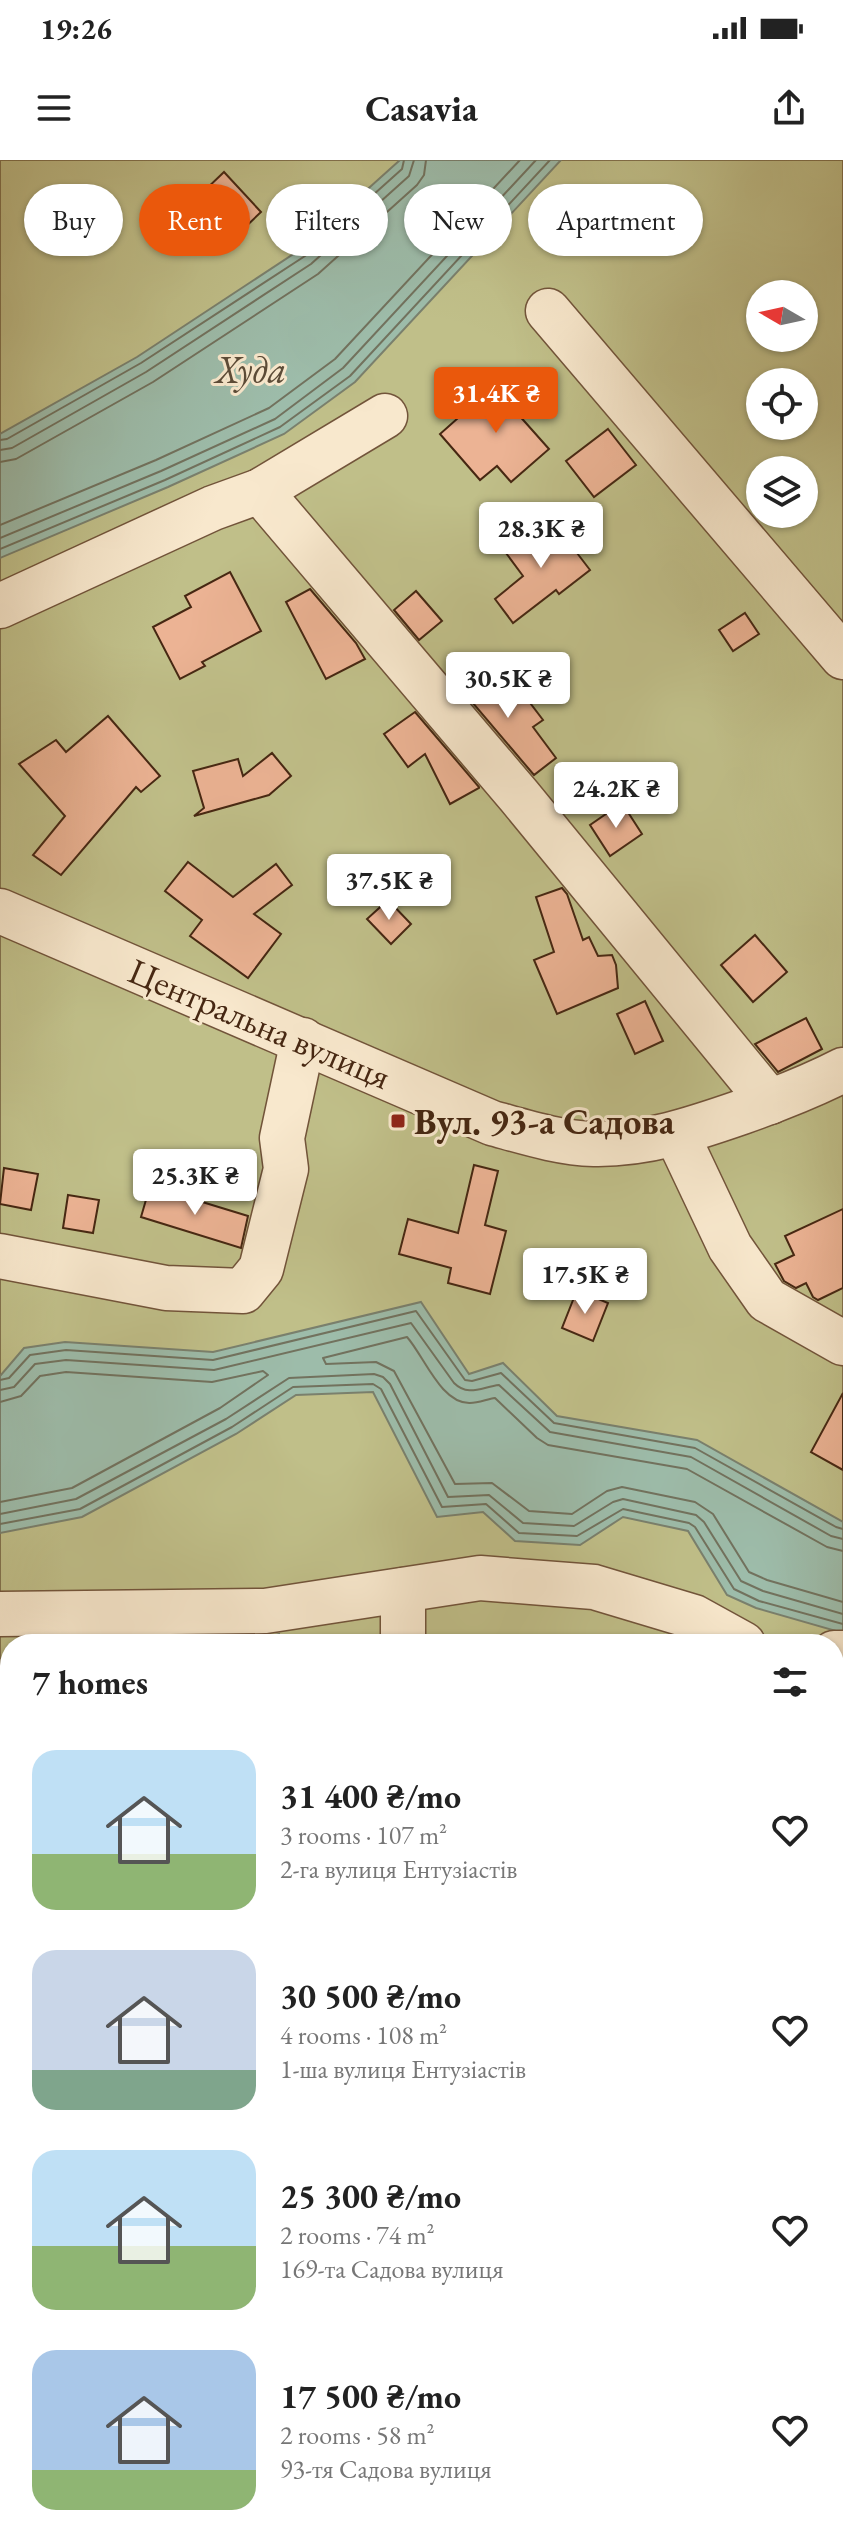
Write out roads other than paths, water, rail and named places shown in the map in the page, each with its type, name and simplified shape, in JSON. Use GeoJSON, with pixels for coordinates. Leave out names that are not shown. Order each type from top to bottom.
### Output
{"type":"FeatureCollection","features":[{"type":"Feature","properties":{"kind":"street"},"geometry":{"type":"LineString","coordinates":[[548,311],[843,657]]}},
{"type":"Feature","properties":{"kind":"street"},"geometry":{"type":"LineString","coordinates":[[0,606],[213,508],[260,491],[385,416]]}},
{"type":"Feature","properties":{"kind":"street"},"geometry":{"type":"LineString","coordinates":[[260,491],[519,796],[770,1102]]}},
{"type":"Feature","properties":{"kind":"street","name":"Центральна вулиця"},"geometry":{"type":"LineString","coordinates":[[0,911],[492,1123],[544,1137],[591,1144],[636,1143],[677,1135],[816,1084],[843,1070]]}},
{"type":"Feature","properties":{"kind":"street"},"geometry":{"type":"LineString","coordinates":[[0,1256],[166,1288],[243,1291],[261,1269],[286,1169],[282,1138],[303,1040]]}},
{"type":"Feature","properties":{"kind":"street"},"geometry":{"type":"LineString","coordinates":[[677,1135],[730,1247],[767,1300],[843,1343]]}},
{"type":"Feature","properties":{"kind":"street"},"geometry":{"type":"LineString","coordinates":[[22,1625],[265,1611],[480,1578],[594,1587],[694,1617],[725,1634]]}},
{"type":"Feature","properties":{"kind":"street"},"geometry":{"type":"LineString","coordinates":[[403,1590],[403,1634]]}},
{"type":"Feature","properties":{"kind":"water","name":"Худа"},"geometry":{"type":"Polygon","coordinates":[[[400,160],[561,160],[539,184],[528,184],[528,196],[512,213],[512,184],[404,184],[404,256],[472,256],[355,382],[284,434],[0,558],[0,434],[137,357],[290,256],[388,256],[388,184],[373,184],[400,160]]]}},
{"type":"Feature","properties":{"kind":"water"},"geometry":{"type":"Polygon","coordinates":[[[421,1302],[469,1374],[503,1363],[557,1416],[697,1440],[843,1522],[843,1633],[756,1608],[727,1595],[688,1531],[623,1517],[580,1545],[515,1541],[483,1512],[437,1517],[373,1392],[296,1395],[236,1434],[82,1517],[0,1533],[0,1376],[24,1348],[65,1342],[213,1352],[421,1302]]]}},
{"type":"Feature","properties":{"kind":"place","name":"Вул. 93-а Садова"},"geometry":{"type":"Point","coordinates":[398,1121]}}]}
